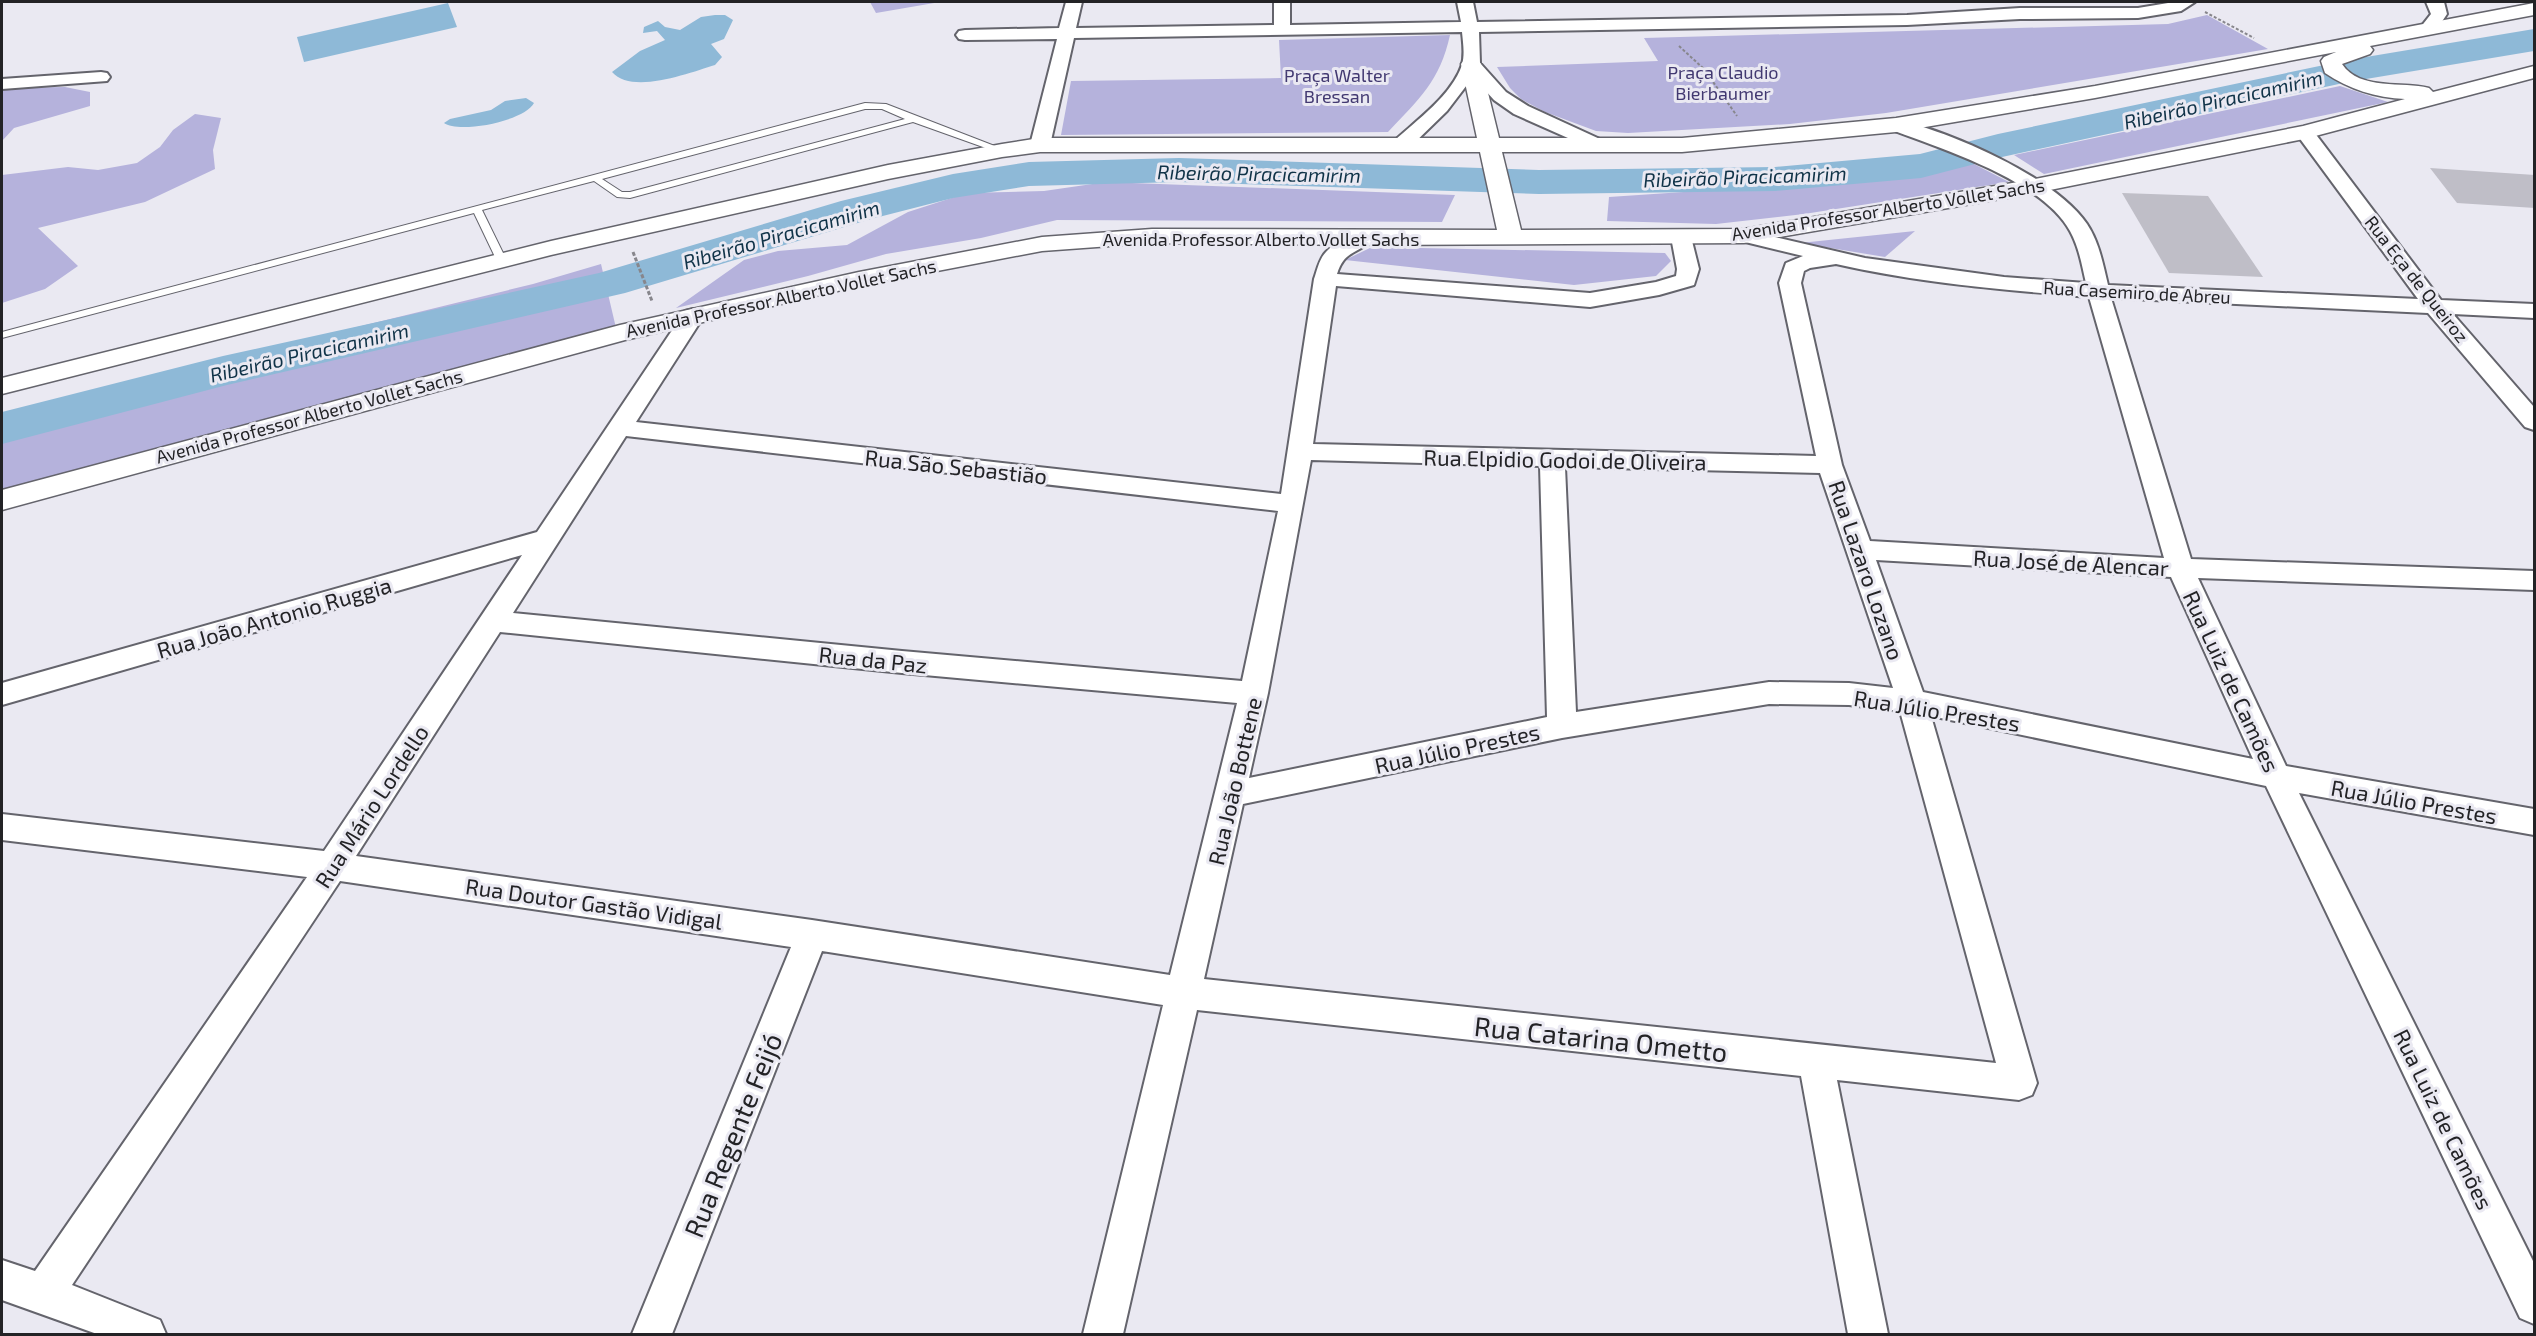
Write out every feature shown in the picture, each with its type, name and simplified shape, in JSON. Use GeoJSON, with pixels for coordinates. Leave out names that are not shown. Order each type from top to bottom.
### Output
{"type":"FeatureCollection","features":[{"type":"Feature","properties":{"kind":"main road"},"geometry":{"type":"LineString","coordinates":[[2,386],[501,259],[920,165],[1000,150],[1040,145],[1401,145],[1492,155],[1595,144],[1682,146],[1896,125],[2095,92],[2535,9]]}},
{"type":"Feature","properties":{"kind":"main road"},"geometry":{"type":"LineString","coordinates":[[2429,28],[2424,34],[2409,39],[2342,56],[2331,61],[2332,69],[2342,77],[2383,90],[2416,93],[2507,78]]}},
{"type":"Feature","properties":{"kind":"main road"},"geometry":{"type":"LineString","coordinates":[[1471,64],[1511,237]]}},
{"type":"Feature","properties":{"kind":"main road","name":"Avenida Professor Alberto Vollet Sachs"},"geometry":{"type":"LineString","coordinates":[[2,500],[597,339],[859,279],[1042,244],[1152,236],[1362,238],[1744,236],[2035,186],[2304,132],[2535,72]]}},
{"type":"Feature","properties":{"kind":"street"},"geometry":{"type":"LineString","coordinates":[[1040,145],[1074,2]]}},
{"type":"Feature","properties":{"kind":"street"},"geometry":{"type":"LineString","coordinates":[[1282,2],[1282,28]]}},
{"type":"Feature","properties":{"kind":"street"},"geometry":{"type":"LineString","coordinates":[[1401,145],[1440,108],[1457,87],[1471,64],[1470,26],[1465,2]]}},
{"type":"Feature","properties":{"kind":"street"},"geometry":{"type":"LineString","coordinates":[[1849,2],[1860,20]]}},
{"type":"Feature","properties":{"kind":"street"},"geometry":{"type":"LineString","coordinates":[[965,35],[1470,26],[1654,17],[1860,20],[2031,7],[2153,11],[2187,2]]}},
{"type":"Feature","properties":{"kind":"street"},"geometry":{"type":"LineString","coordinates":[[2429,28],[2439,14],[2437,4],[2434,2]]}},
{"type":"Feature","properties":{"kind":"street"},"geometry":{"type":"LineString","coordinates":[[1471,64],[1500,96],[1521,110],[1595,144]]}},
{"type":"Feature","properties":{"kind":"street"},"geometry":{"type":"LineString","coordinates":[[2,84],[101,77]]}},
{"type":"Feature","properties":{"kind":"street","name":"Rua Luiz de Camões"},"geometry":{"type":"LineString","coordinates":[[1896,125],[2002,167],[2035,186],[2071,216],[2079,228],[2088,249],[2097,291],[2180,568],[2276,776],[2535,1304]]}},
{"type":"Feature","properties":{"kind":"street","name":"Rua Eça de Queiroz"},"geometry":{"type":"LineString","coordinates":[[2304,132],[2435,307],[2535,422]]}},
{"type":"Feature","properties":{"kind":"street","name":"Rua Casemiro de Abreu"},"geometry":{"type":"LineString","coordinates":[[1744,236],[1834,258],[2004,283],[2097,291],[2535,311]]}},
{"type":"Feature","properties":{"kind":"street"},"geometry":{"type":"LineString","coordinates":[[1325,279],[1590,300],[1659,288],[1686,280],[1688,269],[1681,237]]}},
{"type":"Feature","properties":{"kind":"street","name":"Rua João Bottene"},"geometry":{"type":"LineString","coordinates":[[1103,1335],[1254,693],[1292,504],[1325,279],[1334,255],[1362,238]]}},
{"type":"Feature","properties":{"kind":"street","name":"Rua Lazaro Lozano"},"geometry":{"type":"LineString","coordinates":[[1834,258],[1804,262],[1794,268],[1790,283],[1830,465],[1912,701],[2019,1083]]}},
{"type":"Feature","properties":{"kind":"street","name":"Rua Mário Lordello"},"geometry":{"type":"LineString","coordinates":[[43,1293],[332,866],[693,316]]}},
{"type":"Feature","properties":{"kind":"street","name":"Rua São Sebastião"},"geometry":{"type":"LineString","coordinates":[[620,428],[1292,504]]}},
{"type":"Feature","properties":{"kind":"street","name":"Rua Elpidio Godoi de Oliveira"},"geometry":{"type":"LineString","coordinates":[[1299,452],[1830,465]]}},
{"type":"Feature","properties":{"kind":"street"},"geometry":{"type":"LineString","coordinates":[[1552,459],[1562,726]]}},
{"type":"Feature","properties":{"kind":"street","name":"Rua João Antonio Ruggia"},"geometry":{"type":"LineString","coordinates":[[2,694],[546,539]]}},
{"type":"Feature","properties":{"kind":"street","name":"Rua José de Alencar"},"geometry":{"type":"LineString","coordinates":[[1860,550],[2180,568],[2535,580]]}},
{"type":"Feature","properties":{"kind":"street","name":"Rua da Paz"},"geometry":{"type":"LineString","coordinates":[[493,621],[902,662],[1254,693]]}},
{"type":"Feature","properties":{"kind":"street","name":"Rua Júlio Prestes"},"geometry":{"type":"LineString","coordinates":[[1231,794],[1562,726],[1769,693],[1849,694],[1912,701],[2276,776],[2535,822]]}},
{"type":"Feature","properties":{"kind":"street","name":"Rua Doutor Gastão Vidigal"},"geometry":{"type":"LineString","coordinates":[[2,827],[332,866],[812,935],[1184,993]]}},
{"type":"Feature","properties":{"kind":"street","name":"Rua Regente Feijó"},"geometry":{"type":"LineString","coordinates":[[652,1335],[812,935]]}},
{"type":"Feature","properties":{"kind":"street","name":"Rua Catarina Ometto"},"geometry":{"type":"LineString","coordinates":[[1184,993],[2019,1083]]}},
{"type":"Feature","properties":{"kind":"street"},"geometry":{"type":"LineString","coordinates":[[1816,1062],[1868,1335]]}},
{"type":"Feature","properties":{"kind":"street"},"geometry":{"type":"LineString","coordinates":[[2,1280],[43,1293],[146,1335]]}},
{"type":"Feature","properties":{"kind":"lane"},"geometry":{"type":"LineString","coordinates":[[2,335],[865,106],[883,106],[1000,150]]}},
{"type":"Feature","properties":{"kind":"lane"},"geometry":{"type":"LineString","coordinates":[[597,178],[620,195],[630,195],[913,119]]}},
{"type":"Feature","properties":{"kind":"lane"},"geometry":{"type":"LineString","coordinates":[[478,210],[501,259]]}},
{"type":"Feature","properties":{"kind":"path"},"geometry":{"type":"LineString","coordinates":[[2187,2],[2286,56]]}},
{"type":"Feature","properties":{"kind":"path"},"geometry":{"type":"LineString","coordinates":[[1674,42],[1690,53],[1722,92],[1739,119]]}},
{"type":"Feature","properties":{"kind":"path"},"geometry":{"type":"LineString","coordinates":[[633,256],[652,302]]}},
{"type":"Feature","properties":{"kind":"green space"},"geometry":{"type":"Polygon","coordinates":[[[870,2],[940,2],[876,13],[870,2]]]}},
{"type":"Feature","properties":{"kind":"green space","name":"Praça Claudio Bierbaumer"},"geometry":{"type":"Polygon","coordinates":[[[2207,15],[2268,49],[1886,113],[1790,124],[1628,133],[1596,131],[1545,112],[1521,99],[1510,88],[1497,67],[1658,61],[1644,38],[2168,24],[2207,15]]]}},
{"type":"Feature","properties":{"kind":"green space","name":"Praça Walter Bressan"},"geometry":{"type":"Polygon","coordinates":[[[1450,35],[1440,65],[1427,88],[1388,132],[1061,135],[1071,81],[1281,78],[1279,40],[1450,35]]]}},
{"type":"Feature","properties":{"kind":"green space"},"geometry":{"type":"Polygon","coordinates":[[[2340,86],[2388,102],[2044,174],[2014,155],[2340,86]]]}},
{"type":"Feature","properties":{"kind":"green space"},"geometry":{"type":"Polygon","coordinates":[[[65,87],[90,92],[90,106],[14,128],[2,141],[2,88],[65,87]]]}},
{"type":"Feature","properties":{"kind":"green space"},"geometry":{"type":"Polygon","coordinates":[[[195,114],[221,118],[213,150],[215,169],[145,202],[38,228],[78,266],[45,289],[2,303],[2,175],[68,167],[98,170],[137,163],[160,147],[173,130],[195,114]]]}},
{"type":"Feature","properties":{"kind":"green space"},"geometry":{"type":"Polygon","coordinates":[[[1972,163],[2009,182],[1804,214],[1716,224],[1607,221],[1609,197],[1909,177],[1972,163]]]}},
{"type":"Feature","properties":{"kind":"green space"},"geometry":{"type":"Polygon","coordinates":[[[1106,182],[1455,195],[1442,222],[1057,220],[981,238],[886,254],[808,276],[676,308],[744,260],[778,251],[847,245],[908,212],[967,193],[1044,191],[1106,182]]]}},
{"type":"Feature","properties":{"kind":"green space"},"geometry":{"type":"Polygon","coordinates":[[[1915,231],[1885,257],[1800,243],[1915,231]]]}},
{"type":"Feature","properties":{"kind":"green space"},"geometry":{"type":"Polygon","coordinates":[[[1372,247],[1665,253],[1671,261],[1656,276],[1574,285],[1345,260],[1372,247]]]}},
{"type":"Feature","properties":{"kind":"green space"},"geometry":{"type":"Polygon","coordinates":[[[601,264],[616,328],[2,495],[2,435],[214,380],[349,329],[533,284],[601,264]]]}},
{"type":"Feature","properties":{"kind":"shaded area"},"geometry":{"type":"Polygon","coordinates":[[[448,3],[457,27],[304,62],[297,37],[448,3]]]}},
{"type":"Feature","properties":{"kind":"shaded area"},"geometry":{"type":"Polygon","coordinates":[[[725,15],[733,20],[724,39],[711,44],[722,57],[715,65],[676,77],[647,82],[621,79],[612,72],[640,51],[665,40],[657,31],[643,33],[644,27],[658,21],[665,27],[680,30],[701,17],[725,15]]]}},
{"type":"Feature","properties":{"kind":"shaded area"},"geometry":{"type":"Polygon","coordinates":[[[526,98],[534,103],[528,109],[506,120],[463,127],[444,123],[450,119],[491,110],[505,101],[526,98]]]}},
{"type":"Feature","properties":{"kind":"building"},"geometry":{"type":"Polygon","coordinates":[[[2430,168],[2535,175],[2535,208],[2457,203],[2430,168]]]}},
{"type":"Feature","properties":{"kind":"building"},"geometry":{"type":"Polygon","coordinates":[[[2122,193],[2208,196],[2263,277],[2169,273],[2122,193]]]}},
{"type":"Feature","properties":{"kind":"waterway","name":"Ribeirão Piracicamirim"},"geometry":{"type":"LineString","coordinates":[[2,428],[223,371],[609,284],[856,210],[953,186],[1029,174],[1179,170],[1539,182],[1775,179],[1921,166],[1998,146],[2348,71],[2534,40]]}}]}
